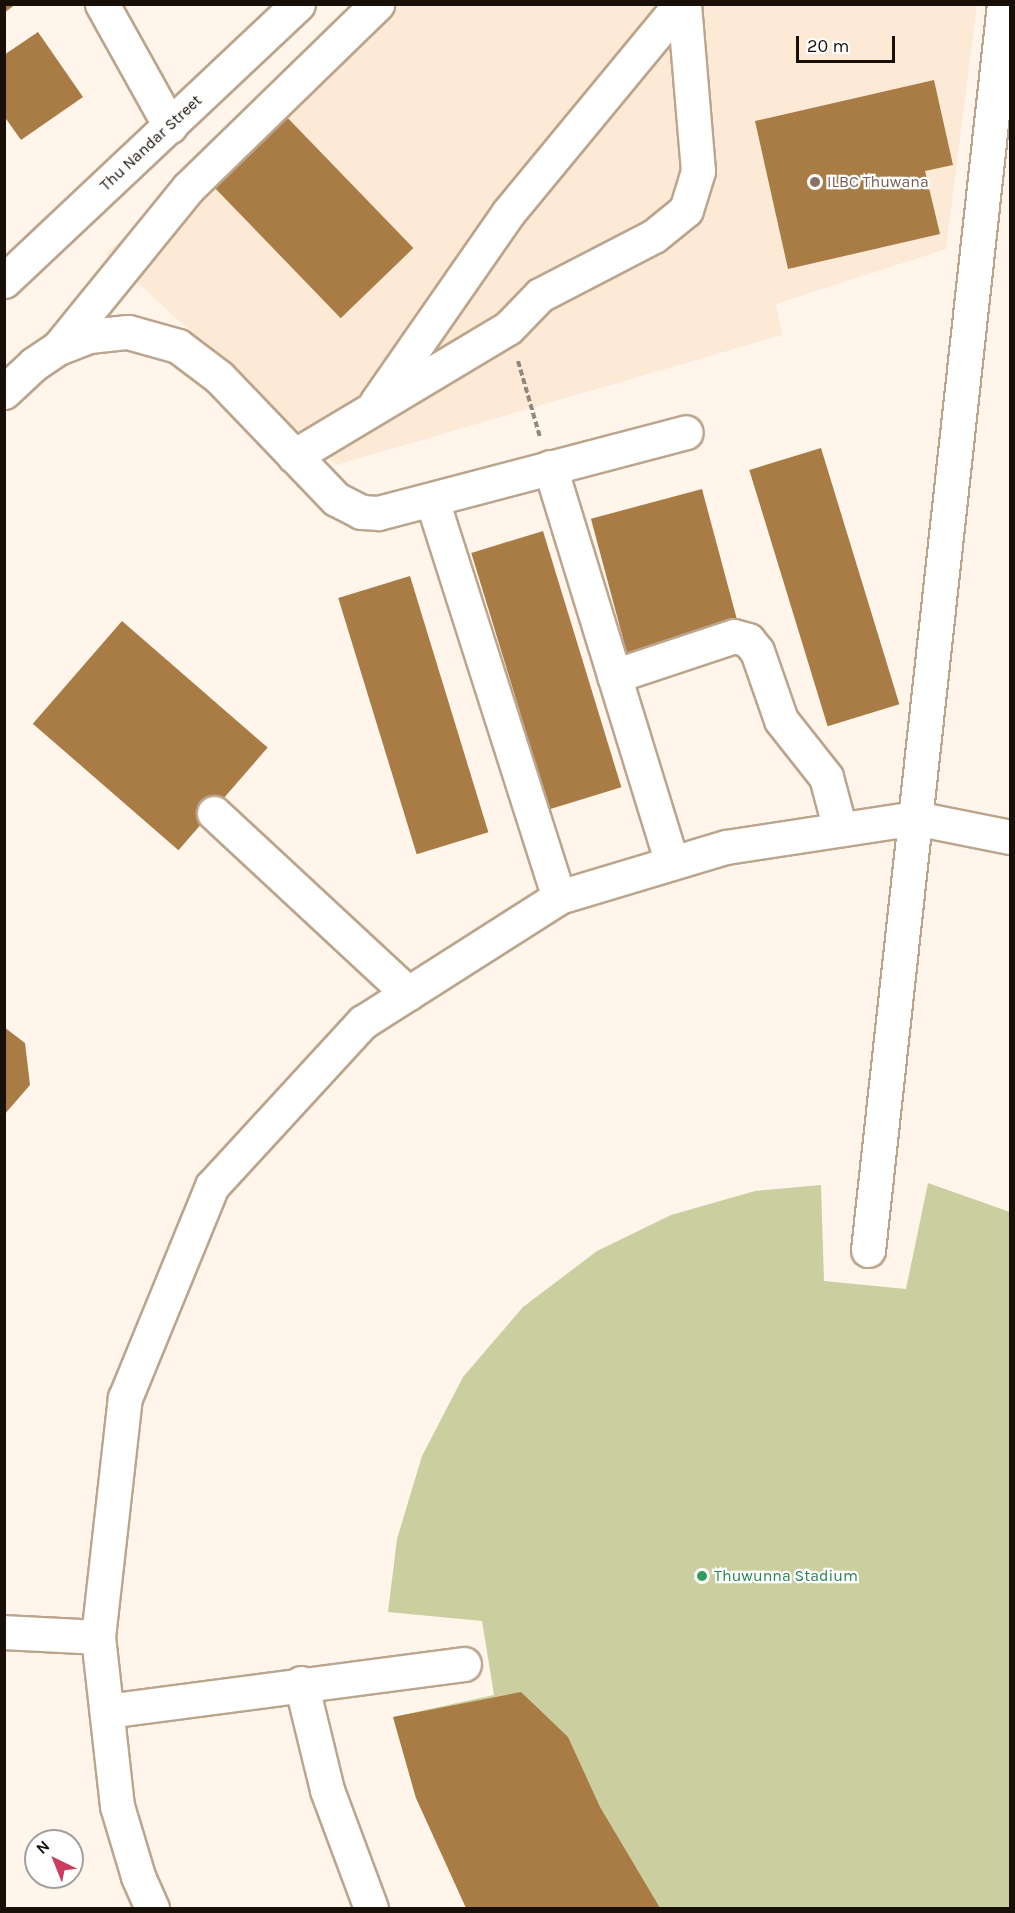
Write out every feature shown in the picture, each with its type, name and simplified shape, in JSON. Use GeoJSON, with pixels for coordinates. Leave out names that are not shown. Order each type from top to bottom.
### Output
{"type":"FeatureCollection","features":[{"type":"Feature","properties":{"kind":"street"},"geometry":{"type":"LineString","coordinates":[[102,4],[171,126]]}},
{"type":"Feature","properties":{"kind":"street","name":"Thu Nandar Street"},"geometry":{"type":"LineString","coordinates":[[4,281],[298,4]]}},
{"type":"Feature","properties":{"kind":"street"},"geometry":{"type":"LineString","coordinates":[[58,348],[188,188],[377,4]]}},
{"type":"Feature","properties":{"kind":"street"},"geometry":{"type":"LineString","coordinates":[[294,456],[508,328],[540,295],[654,236],[686,210],[698,171],[682,4]]}},
{"type":"Feature","properties":{"kind":"street"},"geometry":{"type":"LineString","coordinates":[[370,412],[508,213],[682,4]]}},
{"type":"Feature","properties":{"kind":"street"},"geometry":{"type":"LineString","coordinates":[[868,1250],[1004,4]]}},
{"type":"Feature","properties":{"kind":"street"},"geometry":{"type":"LineString","coordinates":[[4,392],[34,363],[58,348],[89,336],[128,332],[178,346],[219,376],[336,498],[361,512],[378,513],[686,432]]}},
{"type":"Feature","properties":{"kind":"street"},"geometry":{"type":"LineString","coordinates":[[549,467],[672,862]]}},
{"type":"Feature","properties":{"kind":"street"},"geometry":{"type":"LineString","coordinates":[[432,500],[559,897]]}},
{"type":"Feature","properties":{"kind":"street"},"geometry":{"type":"LineString","coordinates":[[614,676],[734,636],[748,640],[757,651],[781,720],[826,777],[840,829]]}},
{"type":"Feature","properties":{"kind":"street"},"geometry":{"type":"LineString","coordinates":[[214,813],[408,993]]}},
{"type":"Feature","properties":{"kind":"street"},"geometry":{"type":"LineString","coordinates":[[152,1908],[138,1876],[117,1806],[98,1637],[126,1398],[212,1186],[363,1022],[559,897],[726,847],[915,818],[1011,837]]}},
{"type":"Feature","properties":{"kind":"street"},"geometry":{"type":"LineString","coordinates":[[4,1632],[98,1637]]}},
{"type":"Feature","properties":{"kind":"street"},"geometry":{"type":"LineString","coordinates":[[107,1711],[301,1683],[464,1664]]}},
{"type":"Feature","properties":{"kind":"street"},"geometry":{"type":"LineString","coordinates":[[301,1683],[327,1790],[371,1908]]}},
{"type":"Feature","properties":{"kind":"path"},"geometry":{"type":"LineString","coordinates":[[508,328],[549,467]]}},
{"type":"Feature","properties":{"kind":"shaded area"},"geometry":{"type":"Polygon","coordinates":[[[374,5],[977,5],[946,249],[776,304],[782,335],[336,465],[106,254],[374,5]]]}},
{"type":"Feature","properties":{"kind":"green space","name":"Thuwunna Stadium"},"geometry":{"type":"Polygon","coordinates":[[[928,1183],[1010,1212],[1010,1908],[466,1908],[416,1798],[393,1717],[494,1695],[482,1621],[388,1612],[397,1539],[422,1456],[463,1377],[523,1307],[597,1251],[671,1215],[755,1191],[821,1185],[824,1281],[906,1289],[928,1183]]]}},
{"type":"Feature","properties":{"kind":"building"},"geometry":{"type":"Polygon","coordinates":[[[4,4],[16,4],[4,13],[4,4]]]}},
{"type":"Feature","properties":{"kind":"building"},"geometry":{"type":"Polygon","coordinates":[[[38,32],[83,97],[21,140],[4,116],[4,55],[38,32]]]}},
{"type":"Feature","properties":{"kind":"building"},"geometry":{"type":"Polygon","coordinates":[[[934,80],[953,165],[925,171],[940,234],[788,269],[755,121],[934,80]]]}},
{"type":"Feature","properties":{"kind":"building"},"geometry":{"type":"Polygon","coordinates":[[[280,110],[413,248],[341,318],[207,180],[280,110]]]}},
{"type":"Feature","properties":{"kind":"building"},"geometry":{"type":"Polygon","coordinates":[[[821,448],[899,704],[828,726],[749,470],[821,448]]]}},
{"type":"Feature","properties":{"kind":"building"},"geometry":{"type":"Polygon","coordinates":[[[702,489],[738,623],[627,653],[591,519],[702,489]]]}},
{"type":"Feature","properties":{"kind":"building"},"geometry":{"type":"Polygon","coordinates":[[[543,531],[621,787],[550,809],[471,553],[543,531]]]}},
{"type":"Feature","properties":{"kind":"building"},"geometry":{"type":"Polygon","coordinates":[[[410,576],[488,832],[417,854],[338,598],[410,576]]]}},
{"type":"Feature","properties":{"kind":"building"},"geometry":{"type":"Polygon","coordinates":[[[122,621],[268,748],[178,850],[33,724],[122,621]]]}},
{"type":"Feature","properties":{"kind":"building"},"geometry":{"type":"Polygon","coordinates":[[[4,1027],[25,1043],[30,1085],[4,1115],[4,1027]]]}},
{"type":"Feature","properties":{"kind":"building"},"geometry":{"type":"Polygon","coordinates":[[[521,1692],[568,1737],[600,1807],[660,1908],[466,1908],[416,1798],[393,1717],[521,1692]]]}},
{"type":"Feature","properties":{"kind":"place","name":"ILBC Thuwana"},"geometry":{"type":"Point","coordinates":[815,182]}},
{"type":"Feature","properties":{"kind":"place","name":"Thuwunna Stadium"},"geometry":{"type":"Point","coordinates":[702,1576]}}]}
